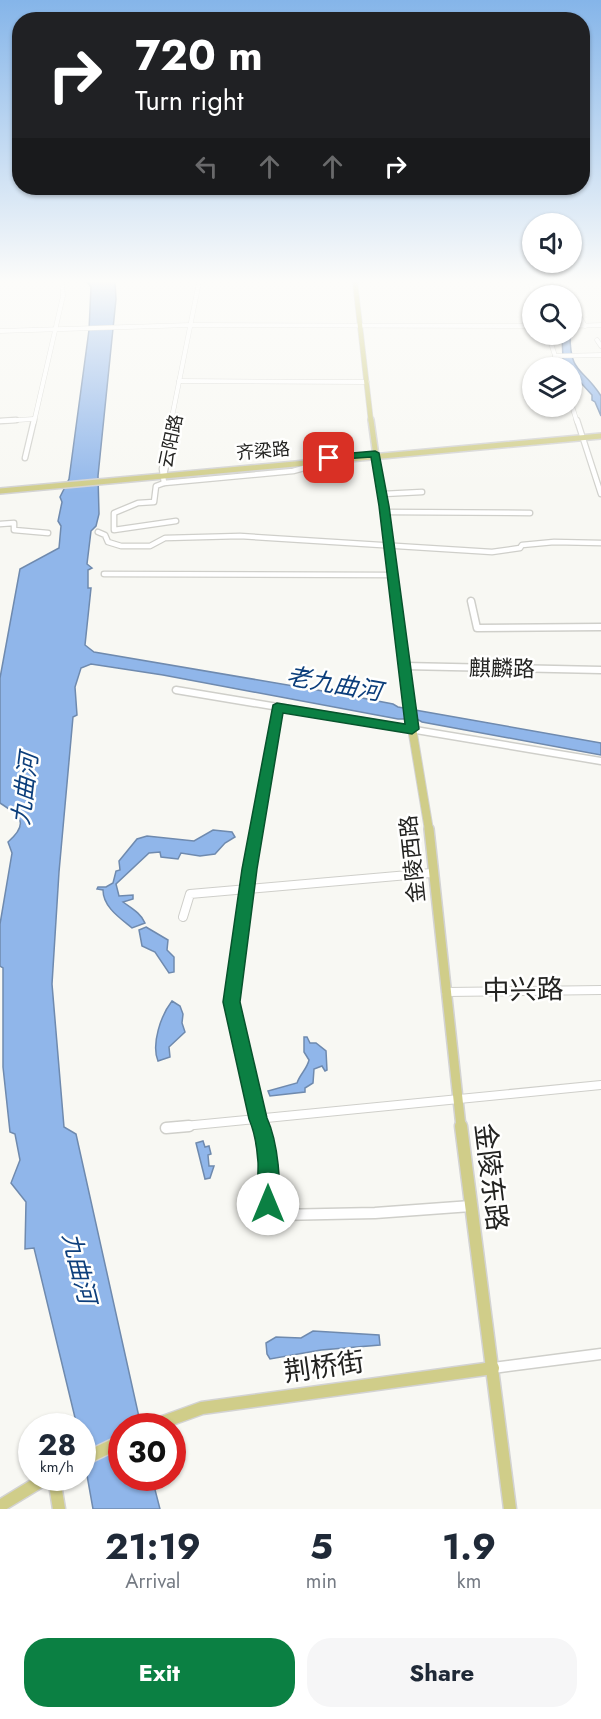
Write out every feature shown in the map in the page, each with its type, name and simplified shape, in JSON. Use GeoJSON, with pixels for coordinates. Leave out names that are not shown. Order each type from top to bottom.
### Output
{"type":"FeatureCollection","features":[{"type":"Feature","properties":{"kind":"main road"},"geometry":{"type":"LineString","coordinates":[[363,352],[404,666]]}},
{"type":"Feature","properties":{"kind":"main road","name":"齐梁路"},"geometry":{"type":"LineString","coordinates":[[0,490],[601,434]]}},
{"type":"Feature","properties":{"kind":"main road","name":"金陵西路"},"geometry":{"type":"LineString","coordinates":[[404,666],[429,832],[431,873],[446,992]]}},
{"type":"Feature","properties":{"kind":"main road","name":"金陵东路"},"geometry":{"type":"LineString","coordinates":[[446,992],[510,1509]]}},
{"type":"Feature","properties":{"kind":"main road","name":"荆桥街"},"geometry":{"type":"LineString","coordinates":[[186,1413],[202,1407],[493,1368]]}},
{"type":"Feature","properties":{"kind":"main road"},"geometry":{"type":"LineString","coordinates":[[0,1506],[25,1491]]}},
{"type":"Feature","properties":{"kind":"main road"},"geometry":{"type":"LineString","coordinates":[[56,1491],[59,1509]]}},
{"type":"Feature","properties":{"kind":"street"},"geometry":{"type":"LineString","coordinates":[[25,458],[50,352]]}},
{"type":"Feature","properties":{"kind":"street","name":"云阳路"},"geometry":{"type":"LineString","coordinates":[[164,483],[187,352]]}},
{"type":"Feature","properties":{"kind":"street"},"geometry":{"type":"LineString","coordinates":[[554,352],[555,356],[601,355]]}},
{"type":"Feature","properties":{"kind":"street"},"geometry":{"type":"LineString","coordinates":[[181,381],[367,382]]}},
{"type":"Feature","properties":{"kind":"street"},"geometry":{"type":"LineString","coordinates":[[576,417],[600,485],[601,494]]}},
{"type":"Feature","properties":{"kind":"street"},"geometry":{"type":"LineString","coordinates":[[0,421],[34,419]]}},
{"type":"Feature","properties":{"kind":"street"},"geometry":{"type":"LineString","coordinates":[[114,530],[114,513],[138,503],[154,502],[156,486],[164,483],[293,471],[304,468],[306,461]]}},
{"type":"Feature","properties":{"kind":"street"},"geometry":{"type":"LineString","coordinates":[[382,494],[422,492]]}},
{"type":"Feature","properties":{"kind":"street"},"geometry":{"type":"LineString","coordinates":[[385,512],[530,513]]}},
{"type":"Feature","properties":{"kind":"street"},"geometry":{"type":"LineString","coordinates":[[105,535],[114,530],[176,521]]}},
{"type":"Feature","properties":{"kind":"street"},"geometry":{"type":"LineString","coordinates":[[0,524],[14,523],[14,530],[48,533]]}},
{"type":"Feature","properties":{"kind":"street"},"geometry":{"type":"LineString","coordinates":[[98,532],[105,535],[108,542],[121,546],[150,546],[165,538],[240,536],[492,552],[519,548],[522,545],[554,542],[601,543]]}},
{"type":"Feature","properties":{"kind":"street"},"geometry":{"type":"LineString","coordinates":[[104,574],[393,575]]}},
{"type":"Feature","properties":{"kind":"street"},"geometry":{"type":"LineString","coordinates":[[471,601],[477,628],[601,627]]}},
{"type":"Feature","properties":{"kind":"street","name":"麒麟路"},"geometry":{"type":"LineString","coordinates":[[404,666],[601,670]]}},
{"type":"Feature","properties":{"kind":"street"},"geometry":{"type":"LineString","coordinates":[[176,690],[277,708],[412,726],[601,761]]}},
{"type":"Feature","properties":{"kind":"street"},"geometry":{"type":"LineString","coordinates":[[277,708],[246,890],[231,1002],[258,1119],[263,1131],[268,1163],[268,1204],[277,1215],[375,1213],[472,1206]]}},
{"type":"Feature","properties":{"kind":"street"},"geometry":{"type":"LineString","coordinates":[[183,917],[190,894],[431,873]]}},
{"type":"Feature","properties":{"kind":"street","name":"中兴路"},"geometry":{"type":"LineString","coordinates":[[446,992],[601,990]]}},
{"type":"Feature","properties":{"kind":"street"},"geometry":{"type":"LineString","coordinates":[[166,1128],[601,1085]]}},
{"type":"Feature","properties":{"kind":"street"},"geometry":{"type":"LineString","coordinates":[[493,1368],[601,1354]]}},
{"type":"Feature","properties":{"kind":"water","name":"九曲河"},"geometry":{"type":"Polygon","coordinates":[[[86,352],[111,352],[98,476],[99,514],[96,526],[91,531],[87,564],[92,568],[88,570],[88,588],[91,588],[85,645],[94,652],[352,696],[398,707],[601,743],[601,755],[422,722],[417,719],[398,719],[163,675],[91,664],[81,668],[75,687],[77,715],[73,717],[59,872],[52,984],[64,1127],[76,1134],[138,1413],[108,1413],[108,1491],[155,1491],[160,1509],[93,1509],[90,1491],[96,1491],[96,1413],[74,1413],[34,1248],[25,1249],[26,1202],[11,1183],[20,1160],[15,1134],[10,1132],[3,1067],[3,968],[0,966],[0,924],[12,853],[8,842],[19,830],[20,820],[0,803],[0,678],[20,569],[59,548],[61,526],[58,521],[62,502],[60,497],[69,479],[86,352]]]}},
{"type":"Feature","properties":{"kind":"water"},"geometry":{"type":"Polygon","coordinates":[[[563,352],[571,352],[572,357],[563,357],[563,352]]]}},
{"type":"Feature","properties":{"kind":"water"},"geometry":{"type":"Polygon","coordinates":[[[582,373],[601,396],[601,416],[592,400],[592,395],[582,384],[582,373]]]}},
{"type":"Feature","properties":{"kind":"water"},"geometry":{"type":"Polygon","coordinates":[[[213,830],[232,832],[235,837],[225,843],[215,854],[200,856],[181,853],[178,859],[161,857],[160,852],[149,853],[116,884],[119,896],[133,895],[133,899],[123,902],[145,923],[132,928],[109,907],[103,890],[97,889],[113,883],[116,871],[120,870],[119,861],[137,839],[147,836],[194,841],[213,830]]]}},
{"type":"Feature","properties":{"kind":"water"},"geometry":{"type":"Polygon","coordinates":[[[146,927],[168,940],[167,950],[174,957],[174,972],[169,973],[155,952],[142,946],[139,930],[146,927]]]}},
{"type":"Feature","properties":{"kind":"water"},"geometry":{"type":"Polygon","coordinates":[[[172,1001],[180,1006],[185,1032],[169,1047],[170,1057],[158,1061],[156,1038],[164,1014],[172,1001]]]}},
{"type":"Feature","properties":{"kind":"water"},"geometry":{"type":"Polygon","coordinates":[[[304,1037],[307,1037],[310,1043],[316,1043],[326,1051],[327,1070],[325,1071],[322,1066],[314,1069],[313,1083],[305,1088],[305,1092],[270,1096],[268,1091],[297,1083],[307,1066],[309,1060],[304,1052],[304,1037]]]}},
{"type":"Feature","properties":{"kind":"water"},"geometry":{"type":"Polygon","coordinates":[[[203,1141],[205,1147],[209,1146],[211,1154],[208,1155],[209,1166],[214,1166],[210,1178],[205,1179],[196,1143],[203,1141]]]}},
{"type":"Feature","properties":{"kind":"water"},"geometry":{"type":"Polygon","coordinates":[[[313,1331],[379,1335],[380,1345],[321,1350],[270,1359],[267,1354],[266,1343],[276,1337],[301,1338],[313,1331]]]}},
{"type":"Feature","properties":{"kind":"route"},"geometry":{"type":"LineString","coordinates":[[268,1204],[268,1163],[263,1131],[258,1119],[231,1002],[249,869],[277,708],[412,729],[380,476],[375,453],[329,458]]}},
{"type":"Feature","properties":{"kind":"water label","name":"老九曲河"},"geometry":{"type":"Point","coordinates":[334,684]}}]}
